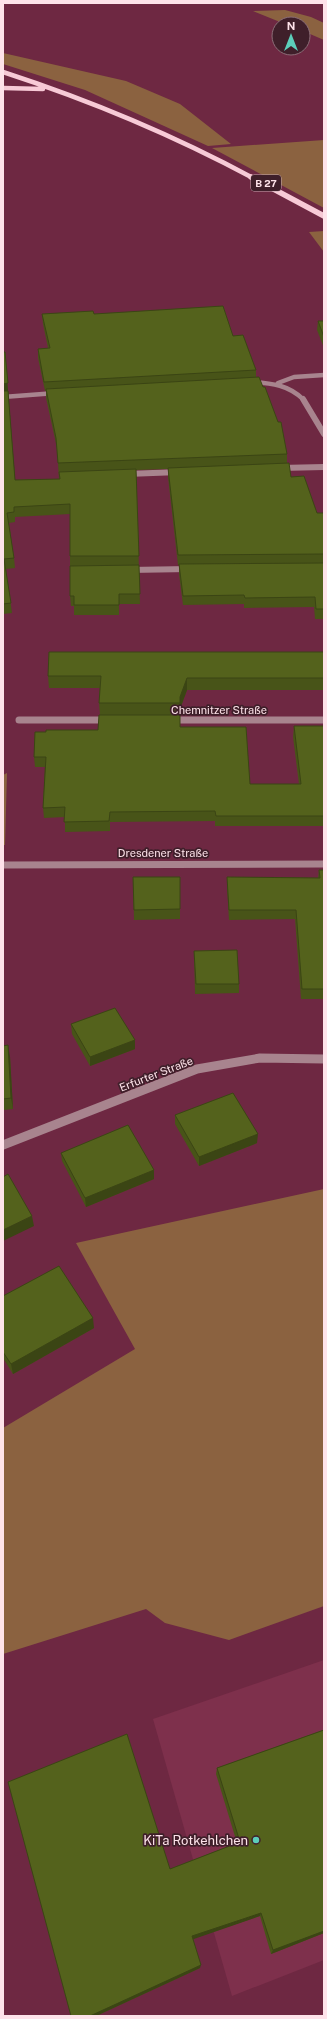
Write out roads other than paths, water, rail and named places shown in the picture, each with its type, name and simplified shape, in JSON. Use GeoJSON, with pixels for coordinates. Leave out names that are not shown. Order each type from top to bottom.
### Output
{"type":"FeatureCollection","features":[{"type":"Feature","properties":{"kind":"main road","name":"B 27"},"geometry":{"type":"LineString","coordinates":[[3,72],[59,91],[144,125],[201,150],[259,179],[324,216]]}},
{"type":"Feature","properties":{"kind":"main road"},"geometry":{"type":"LineString","coordinates":[[3,88],[59,91]]}},
{"type":"Feature","properties":{"kind":"street"},"geometry":{"type":"LineString","coordinates":[[244,382],[278,383],[294,377],[324,375]]}},
{"type":"Feature","properties":{"kind":"street"},"geometry":{"type":"LineString","coordinates":[[278,383],[297,393],[311,408],[324,434]]}},
{"type":"Feature","properties":{"kind":"street"},"geometry":{"type":"LineString","coordinates":[[3,397],[66,393]]}},
{"type":"Feature","properties":{"kind":"street"},"geometry":{"type":"LineString","coordinates":[[277,468],[324,467]]}},
{"type":"Feature","properties":{"kind":"street"},"geometry":{"type":"LineString","coordinates":[[119,475],[182,472]]}},
{"type":"Feature","properties":{"kind":"street"},"geometry":{"type":"LineString","coordinates":[[124,570],[199,569]]}},
{"type":"Feature","properties":{"kind":"street"},"geometry":{"type":"LineString","coordinates":[[19,720],[117,720]]}},
{"type":"Feature","properties":{"kind":"street","name":"Chemnitzer Straße"},"geometry":{"type":"LineString","coordinates":[[165,720],[324,720]]}},
{"type":"Feature","properties":{"kind":"street","name":"Dresdener Straße"},"geometry":{"type":"LineString","coordinates":[[3,864],[324,864]]}},
{"type":"Feature","properties":{"kind":"street","name":"Erfurter Straße"},"geometry":{"type":"LineString","coordinates":[[3,1145],[197,1069],[260,1058],[324,1059]]}},
{"type":"Feature","properties":{"kind":"place","name":"KiTa Rotkehlchen"},"geometry":{"type":"Point","coordinates":[256,1840]}}]}
